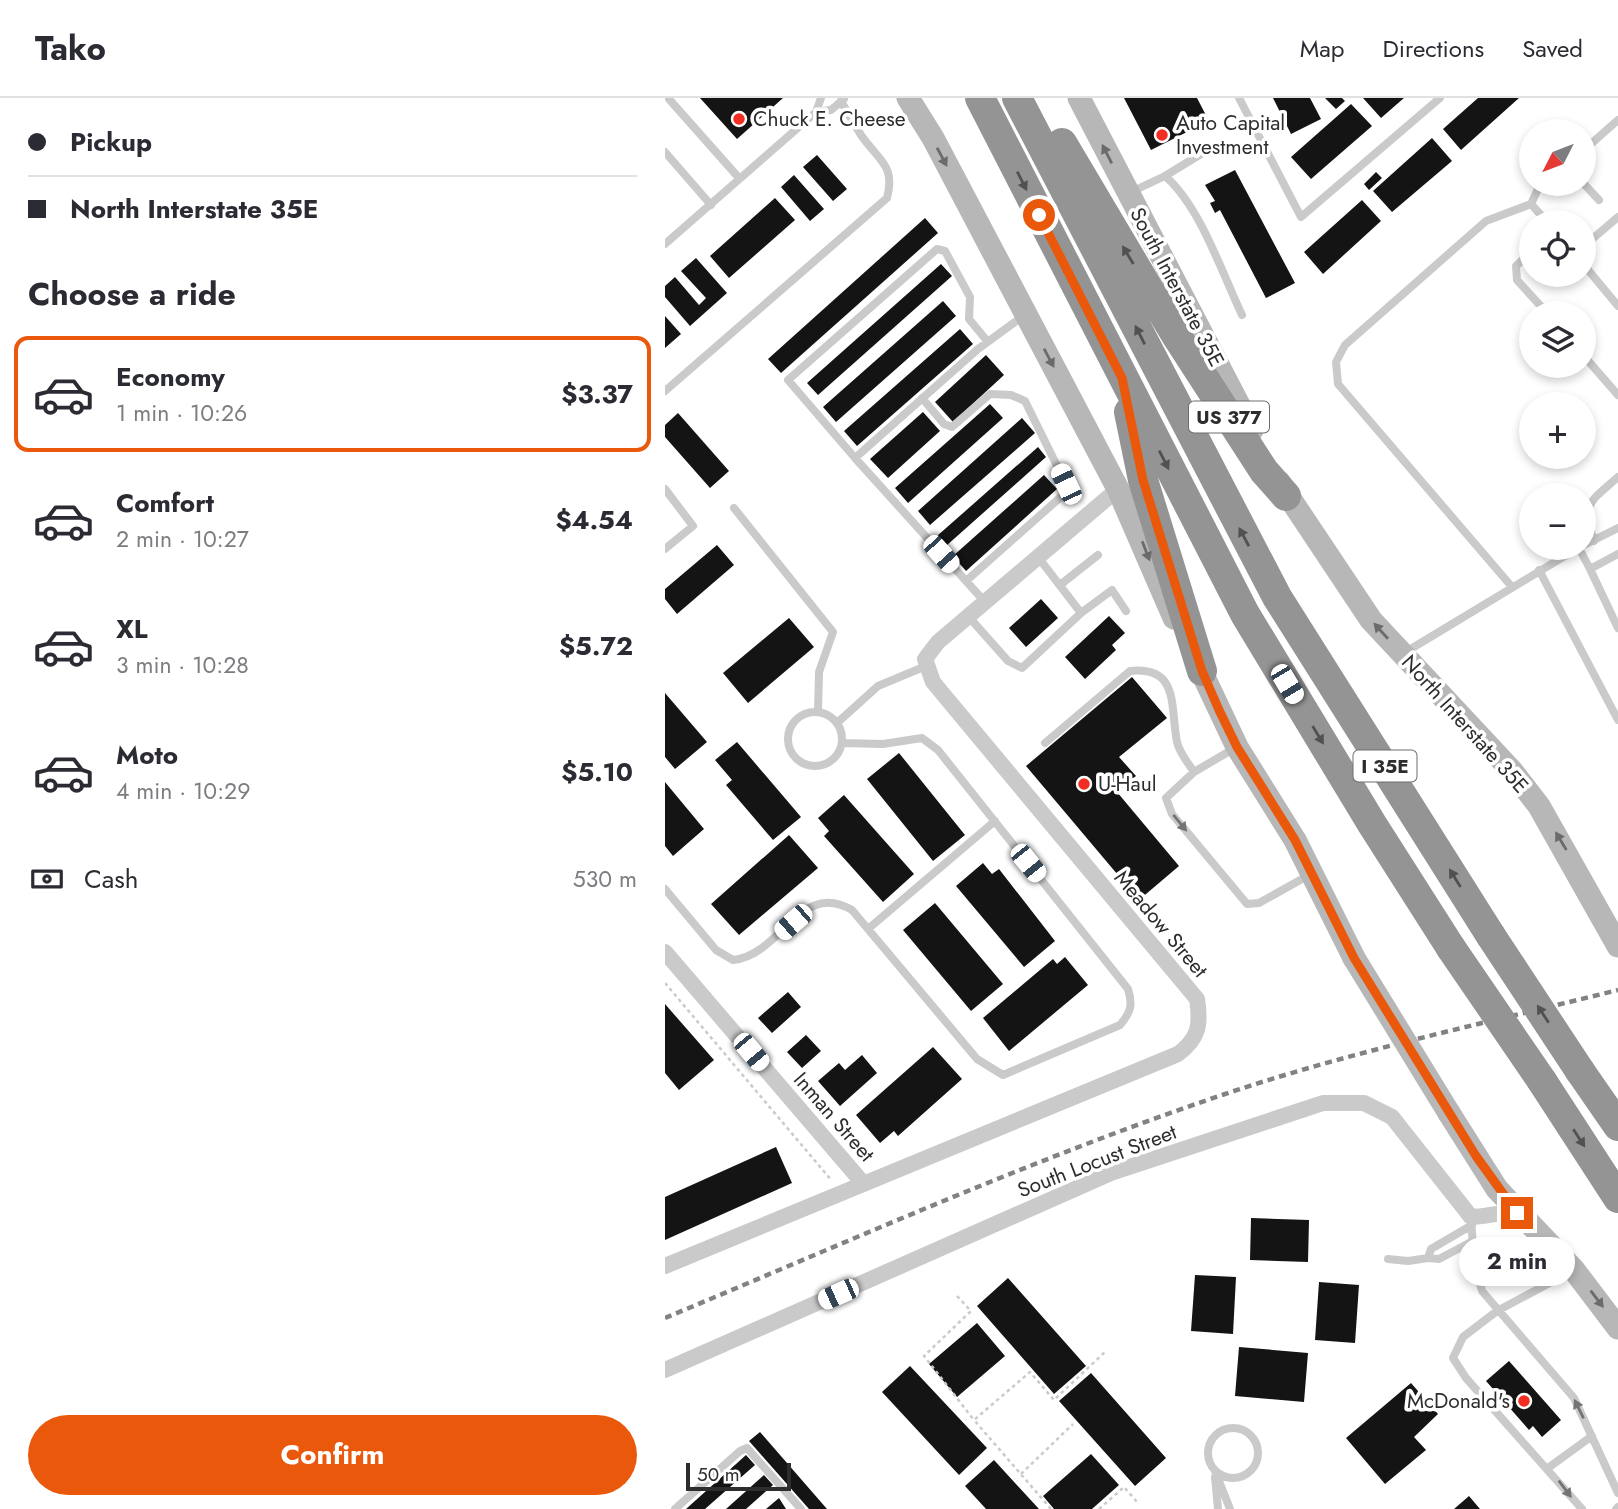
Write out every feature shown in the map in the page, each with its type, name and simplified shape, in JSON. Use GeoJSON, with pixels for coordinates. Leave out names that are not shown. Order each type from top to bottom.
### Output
{"type":"FeatureCollection","features":[{"type":"Feature","properties":{"kind":"highway","name":"I 35E"},"geometry":{"type":"LineString","coordinates":[[980,98],[1245,614],[1372,824],[1451,948],[1618,1198]]}},
{"type":"Feature","properties":{"kind":"highway","name":"I 35E"},"geometry":{"type":"LineString","coordinates":[[1017,98],[1277,597],[1491,936],[1618,1126]]}},
{"type":"Feature","properties":{"kind":"highway","name":"US 377"},"geometry":{"type":"LineString","coordinates":[[1035,98],[1176,335],[1264,471],[1291,504]]}},
{"type":"Feature","properties":{"kind":"highway"},"geometry":{"type":"LineString","coordinates":[[1122,378],[1143,480],[1202,671]]}},
{"type":"Feature","properties":{"kind":"main road"},"geometry":{"type":"LineString","coordinates":[[908,98],[933,138],[1118,489],[1166,603],[1202,671],[1237,747],[1312,873],[1354,958],[1497,1189],[1574,1270],[1618,1328]]}},
{"type":"Feature","properties":{"kind":"main road","name":"South Interstate 35E"},"geometry":{"type":"LineString","coordinates":[[1079,98],[1291,504]]}},
{"type":"Feature","properties":{"kind":"main road","name":"North Interstate 35E"},"geometry":{"type":"LineString","coordinates":[[1291,504],[1371,620],[1512,771],[1539,806],[1618,946]]}},
{"type":"Feature","properties":{"kind":"street"},"geometry":{"type":"LineString","coordinates":[[926,666],[928,651],[1118,489]]}},
{"type":"Feature","properties":{"kind":"street","name":"Meadow Street"},"geometry":{"type":"LineString","coordinates":[[665,1266],[862,1182],[1178,1054],[1193,1042],[1201,1022],[1197,999],[933,682],[926,666]]}},
{"type":"Feature","properties":{"kind":"street","name":"Inman Street"},"geometry":{"type":"LineString","coordinates":[[665,952],[862,1182]]}},
{"type":"Feature","properties":{"kind":"street","name":"South Locust Street"},"geometry":{"type":"LineString","coordinates":[[665,1370],[1111,1173],[1324,1103],[1364,1103],[1392,1117],[1472,1221]]}},
{"type":"Feature","properties":{"kind":"street"},"geometry":{"type":"LineString","coordinates":[[1472,1221],[1501,1211],[1517,1213]]}},
{"type":"Feature","properties":{"kind":"lane"},"geometry":{"type":"LineString","coordinates":[[665,244],[816,112],[821,98]]}},
{"type":"Feature","properties":{"kind":"lane"},"geometry":{"type":"LineString","coordinates":[[1239,98],[1301,217],[1440,98]]}},
{"type":"Feature","properties":{"kind":"lane"},"geometry":{"type":"LineString","coordinates":[[665,391],[887,198],[891,183],[886,164],[862,137],[843,99],[831,110],[816,112]]}},
{"type":"Feature","properties":{"kind":"lane"},"geometry":{"type":"LineString","coordinates":[[668,100],[739,178]]}},
{"type":"Feature","properties":{"kind":"lane"},"geometry":{"type":"LineString","coordinates":[[1596,139],[1618,120]]}},
{"type":"Feature","properties":{"kind":"lane"},"geometry":{"type":"LineString","coordinates":[[1128,194],[1165,176],[1214,146]]}},
{"type":"Feature","properties":{"kind":"lane"},"geometry":{"type":"LineString","coordinates":[[665,152],[711,205]]}},
{"type":"Feature","properties":{"kind":"lane"},"geometry":{"type":"LineString","coordinates":[[1165,176],[1174,184],[1199,223],[1242,315]]}},
{"type":"Feature","properties":{"kind":"lane"},"geometry":{"type":"LineString","coordinates":[[1512,587],[1338,384],[1336,362],[1345,345],[1486,221],[1531,204],[1535,196]]}},
{"type":"Feature","properties":{"kind":"lane"},"geometry":{"type":"LineString","coordinates":[[1594,196],[1598,200]]}},
{"type":"Feature","properties":{"kind":"lane"},"geometry":{"type":"LineString","coordinates":[[1531,204],[1536,210]]}},
{"type":"Feature","properties":{"kind":"lane"},"geometry":{"type":"LineString","coordinates":[[1596,235],[1618,216]]}},
{"type":"Feature","properties":{"kind":"lane"},"geometry":{"type":"LineString","coordinates":[[985,602],[788,380],[937,249],[945,251],[970,297],[969,319],[988,342]]}},
{"type":"Feature","properties":{"kind":"lane"},"geometry":{"type":"LineString","coordinates":[[1519,263],[1516,266],[1519,282]]}},
{"type":"Feature","properties":{"kind":"lane"},"geometry":{"type":"LineString","coordinates":[[1596,279],[1618,306]]}},
{"type":"Feature","properties":{"kind":"lane"},"geometry":{"type":"LineString","coordinates":[[1523,287],[1535,301]]}},
{"type":"Feature","properties":{"kind":"lane"},"geometry":{"type":"LineString","coordinates":[[855,458],[988,342],[1026,314]]}},
{"type":"Feature","properties":{"kind":"lane"},"geometry":{"type":"LineString","coordinates":[[1596,370],[1618,395]]}},
{"type":"Feature","properties":{"kind":"lane"},"geometry":{"type":"LineString","coordinates":[[922,398],[944,424],[952,427],[990,394],[1011,394],[1025,401],[1066,484],[1063,495],[966,581]]}},
{"type":"Feature","properties":{"kind":"lane"},"geometry":{"type":"LineString","coordinates":[[1596,496],[1618,477]]}},
{"type":"Feature","properties":{"kind":"lane"},"geometry":{"type":"LineString","coordinates":[[665,489],[693,526],[665,550]]}},
{"type":"Feature","properties":{"kind":"lane"},"geometry":{"type":"LineString","coordinates":[[665,505],[673,499]]}},
{"type":"Feature","properties":{"kind":"lane"},"geometry":{"type":"LineString","coordinates":[[734,508],[833,632],[824,651],[820,672],[818,712]]}},
{"type":"Feature","properties":{"kind":"lane"},"geometry":{"type":"LineString","coordinates":[[1596,540],[1618,528]]}},
{"type":"Feature","properties":{"kind":"lane"},"geometry":{"type":"LineString","coordinates":[[1590,569],[1618,554]]}},
{"type":"Feature","properties":{"kind":"lane"},"geometry":{"type":"LineString","coordinates":[[1061,585],[1098,555]]}},
{"type":"Feature","properties":{"kind":"lane"},"geometry":{"type":"LineString","coordinates":[[1038,556],[1080,613]]}},
{"type":"Feature","properties":{"kind":"lane"},"geometry":{"type":"LineString","coordinates":[[1402,654],[1557,560]]}},
{"type":"Feature","properties":{"kind":"lane"},"geometry":{"type":"LineString","coordinates":[[1585,560],[1618,628]]}},
{"type":"Feature","properties":{"kind":"lane"},"geometry":{"type":"LineString","coordinates":[[1539,570],[1618,720]]}},
{"type":"Feature","properties":{"kind":"lane"},"geometry":{"type":"LineString","coordinates":[[968,616],[1008,661],[1022,668],[1080,613],[1112,590],[1126,611]]}},
{"type":"Feature","properties":{"kind":"lane"},"geometry":{"type":"LineString","coordinates":[[837,723],[878,686],[926,666]]}},
{"type":"Feature","properties":{"kind":"lane"},"geometry":{"type":"LineString","coordinates":[[1045,743],[1119,679],[1130,671],[1144,670],[1159,674],[1168,685],[1178,746],[1194,772]]}},
{"type":"Feature","properties":{"kind":"lane"},"geometry":{"type":"LineString","coordinates":[[818,712],[837,723],[842,743],[832,761],[822,765],[801,763],[794,756],[789,746],[791,726],[808,713],[818,712]]}},
{"type":"Feature","properties":{"kind":"lane"},"geometry":{"type":"LineString","coordinates":[[665,889],[716,950],[733,960],[757,953],[810,906],[824,900],[838,901],[852,910],[977,1059],[996,1073],[1003,1075],[1120,1025],[1129,1015],[1132,1003],[1128,989],[938,750],[922,738],[883,744],[842,743]]}},
{"type":"Feature","properties":{"kind":"lane"},"geometry":{"type":"LineString","coordinates":[[1237,747],[1194,772],[1166,798],[1173,814],[1247,904],[1259,903],[1312,873]]}},
{"type":"Feature","properties":{"kind":"lane"},"geometry":{"type":"LineString","coordinates":[[868,929],[995,821]]}},
{"type":"Feature","properties":{"kind":"lane"},"geometry":{"type":"LineString","coordinates":[[1472,1221],[1482,1291],[1574,1398],[1618,1493]]}},
{"type":"Feature","properties":{"kind":"lane"},"geometry":{"type":"LineString","coordinates":[[1428,1258],[1431,1249],[1472,1221]]}},
{"type":"Feature","properties":{"kind":"lane"},"geometry":{"type":"LineString","coordinates":[[1388,1259],[1440,1259],[1473,1241]]}},
{"type":"Feature","properties":{"kind":"lane"},"geometry":{"type":"LineString","coordinates":[[1574,1270],[1564,1272],[1497,1311],[1463,1337],[1453,1358],[1466,1378],[1582,1509]]}},
{"type":"Feature","properties":{"kind":"lane"},"geometry":{"type":"LineString","coordinates":[[1215,1471],[1222,1476],[1237,1478],[1251,1470],[1256,1464],[1258,1448],[1249,1434],[1234,1427],[1226,1428],[1214,1436],[1207,1456],[1230,1509]]}},
{"type":"Feature","properties":{"kind":"lane"},"geometry":{"type":"LineString","coordinates":[[1548,1468],[1592,1436]]}},
{"type":"Feature","properties":{"kind":"lane"},"geometry":{"type":"LineString","coordinates":[[675,1509],[740,1451],[747,1448],[801,1509]]}},
{"type":"Feature","properties":{"kind":"lane"},"geometry":{"type":"LineString","coordinates":[[1215,1471],[1218,1509]]}},
{"type":"Feature","properties":{"kind":"path"},"geometry":{"type":"LineString","coordinates":[[665,983],[832,1182]]}},
{"type":"Feature","properties":{"kind":"path"},"geometry":{"type":"LineString","coordinates":[[957,1296],[971,1311],[924,1356],[974,1420],[1051,1509]]}},
{"type":"Feature","properties":{"kind":"path"},"geometry":{"type":"LineString","coordinates":[[974,1420],[1030,1372],[1053,1400],[1106,1351]]}},
{"type":"Feature","properties":{"kind":"path"},"geometry":{"type":"LineString","coordinates":[[1021,1474],[1073,1424]]}},
{"type":"Feature","properties":{"kind":"path"},"geometry":{"type":"LineString","coordinates":[[1099,1509],[1124,1487],[1138,1503]]}},
{"type":"Feature","properties":{"kind":"building","name":"Chuck E. Cheese"},"geometry":{"type":"Polygon","coordinates":[[[700,98],[783,98],[737,139],[700,98]]]}},
{"type":"Feature","properties":{"kind":"building","name":"Auto Capital Investment"},"geometry":{"type":"Polygon","coordinates":[[[1124,98],[1197,98],[1209,121],[1151,150],[1124,98]]]}},
{"type":"Feature","properties":{"kind":"building"},"geometry":{"type":"Polygon","coordinates":[[[1273,98],[1310,98],[1321,119],[1291,134],[1273,98]]]}},
{"type":"Feature","properties":{"kind":"building"},"geometry":{"type":"Polygon","coordinates":[[[1325,98],[1342,98],[1345,101],[1336,109],[1325,98]]]}},
{"type":"Feature","properties":{"kind":"building"},"geometry":{"type":"Polygon","coordinates":[[[1363,98],[1404,98],[1381,118],[1363,98]]]}},
{"type":"Feature","properties":{"kind":"building"},"geometry":{"type":"Polygon","coordinates":[[[1478,98],[1519,98],[1461,150],[1443,129],[1478,98]]]}},
{"type":"Feature","properties":{"kind":"building"},"geometry":{"type":"Polygon","coordinates":[[[1351,104],[1372,126],[1311,179],[1291,157],[1351,104]]]}},
{"type":"Feature","properties":{"kind":"building"},"geometry":{"type":"Polygon","coordinates":[[[1432,138],[1452,161],[1392,212],[1373,191],[1432,138]]]}},
{"type":"Feature","properties":{"kind":"building"},"geometry":{"type":"Polygon","coordinates":[[[817,155],[847,189],[833,201],[803,167],[817,155]]]}},
{"type":"Feature","properties":{"kind":"building"},"geometry":{"type":"Polygon","coordinates":[[[1235,170],[1295,283],[1266,298],[1220,210],[1215,213],[1210,203],[1215,201],[1205,185],[1235,170]]]}},
{"type":"Feature","properties":{"kind":"building"},"geometry":{"type":"Polygon","coordinates":[[[1376,172],[1382,178],[1369,190],[1364,184],[1376,172]]]}},
{"type":"Feature","properties":{"kind":"building"},"geometry":{"type":"Polygon","coordinates":[[[794,175],[824,209],[810,221],[781,187],[794,175]]]}},
{"type":"Feature","properties":{"kind":"building"},"geometry":{"type":"Polygon","coordinates":[[[775,198],[795,220],[729,278],[710,256],[775,198]]]}},
{"type":"Feature","properties":{"kind":"building"},"geometry":{"type":"Polygon","coordinates":[[[1362,200],[1381,221],[1323,274],[1304,252],[1362,200]]]}},
{"type":"Feature","properties":{"kind":"building"},"geometry":{"type":"Polygon","coordinates":[[[925,218],[938,233],[781,373],[768,359],[925,218]]]}},
{"type":"Feature","properties":{"kind":"building"},"geometry":{"type":"Polygon","coordinates":[[[696,258],[727,293],[690,326],[665,297],[665,286],[675,277],[699,305],[706,298],[681,271],[696,258]]]}},
{"type":"Feature","properties":{"kind":"building"},"geometry":{"type":"Polygon","coordinates":[[[941,264],[952,276],[818,395],[807,383],[941,264]]]}},
{"type":"Feature","properties":{"kind":"building"},"geometry":{"type":"Polygon","coordinates":[[[943,301],[956,316],[836,422],[823,407],[943,301]]]}},
{"type":"Feature","properties":{"kind":"building"},"geometry":{"type":"Polygon","coordinates":[[[665,316],[681,334],[665,348],[665,316]]]}},
{"type":"Feature","properties":{"kind":"building"},"geometry":{"type":"Polygon","coordinates":[[[960,329],[973,344],[857,446],[844,431],[960,329]]]}},
{"type":"Feature","properties":{"kind":"building"},"geometry":{"type":"Polygon","coordinates":[[[986,355],[1004,375],[953,422],[935,402],[986,355]]]}},
{"type":"Feature","properties":{"kind":"building"},"geometry":{"type":"Polygon","coordinates":[[[990,404],[1003,418],[908,503],[895,488],[990,404]]]}},
{"type":"Feature","properties":{"kind":"building"},"geometry":{"type":"Polygon","coordinates":[[[923,412],[940,431],[888,478],[870,459],[923,412]]]}},
{"type":"Feature","properties":{"kind":"building"},"geometry":{"type":"Polygon","coordinates":[[[678,413],[729,471],[710,488],[665,437],[665,425],[678,413]]]}},
{"type":"Feature","properties":{"kind":"building"},"geometry":{"type":"Polygon","coordinates":[[[1022,418],[1035,433],[930,525],[918,511],[1022,418]]]}},
{"type":"Feature","properties":{"kind":"building"},"geometry":{"type":"Polygon","coordinates":[[[1038,447],[1046,457],[946,546],[937,536],[1038,447]]]}},
{"type":"Feature","properties":{"kind":"building"},"geometry":{"type":"Polygon","coordinates":[[[1044,475],[1057,489],[966,571],[953,556],[1044,475]]]}},
{"type":"Feature","properties":{"kind":"building"},"geometry":{"type":"Polygon","coordinates":[[[717,545],[734,565],[677,614],[665,599],[665,589],[717,545]]]}},
{"type":"Feature","properties":{"kind":"building"},"geometry":{"type":"Polygon","coordinates":[[[1041,599],[1058,618],[1026,647],[1009,628],[1041,599]]]}},
{"type":"Feature","properties":{"kind":"building"},"geometry":{"type":"Polygon","coordinates":[[[1109,616],[1125,633],[1112,645],[1116,650],[1085,679],[1065,657],[1109,616]]]}},
{"type":"Feature","properties":{"kind":"building"},"geometry":{"type":"Polygon","coordinates":[[[789,618],[814,647],[748,703],[723,673],[789,618]]]}},
{"type":"Feature","properties":{"kind":"building","name":"U-Haul"},"geometry":{"type":"Polygon","coordinates":[[[1132,677],[1167,718],[1119,757],[1136,776],[1117,792],[1179,866],[1139,900],[1026,766],[1132,677]]]}},
{"type":"Feature","properties":{"kind":"building"},"geometry":{"type":"Polygon","coordinates":[[[665,693],[707,742],[675,769],[665,757],[665,693]]]}},
{"type":"Feature","properties":{"kind":"building"},"geometry":{"type":"Polygon","coordinates":[[[737,742],[801,817],[773,840],[726,785],[732,780],[715,760],[737,742]]]}},
{"type":"Feature","properties":{"kind":"building"},"geometry":{"type":"Polygon","coordinates":[[[899,753],[965,835],[933,861],[867,779],[899,753]]]}},
{"type":"Feature","properties":{"kind":"building"},"geometry":{"type":"Polygon","coordinates":[[[665,782],[704,829],[673,856],[665,846],[665,782]]]}},
{"type":"Feature","properties":{"kind":"building"},"geometry":{"type":"Polygon","coordinates":[[[844,795],[914,874],[883,902],[824,836],[829,831],[818,818],[844,795]]]}},
{"type":"Feature","properties":{"kind":"building"},"geometry":{"type":"Polygon","coordinates":[[[789,835],[818,868],[739,935],[711,904],[789,835]]]}},
{"type":"Feature","properties":{"kind":"building"},"geometry":{"type":"Polygon","coordinates":[[[983,863],[992,874],[999,869],[1055,941],[1024,967],[956,886],[983,863]]]}},
{"type":"Feature","properties":{"kind":"building"},"geometry":{"type":"Polygon","coordinates":[[[935,903],[1003,984],[971,1011],[903,930],[935,903]]]}},
{"type":"Feature","properties":{"kind":"building"},"geometry":{"type":"Polygon","coordinates":[[[1065,957],[1088,985],[1009,1051],[983,1018],[1053,959],[1057,964],[1065,957]]]}},
{"type":"Feature","properties":{"kind":"building"},"geometry":{"type":"Polygon","coordinates":[[[788,992],[801,1007],[772,1033],[758,1018],[788,992]]]}},
{"type":"Feature","properties":{"kind":"building"},"geometry":{"type":"Polygon","coordinates":[[[665,1004],[714,1060],[679,1090],[665,1073],[665,1004]]]}},
{"type":"Feature","properties":{"kind":"building"},"geometry":{"type":"Polygon","coordinates":[[[806,1035],[821,1051],[802,1068],[787,1052],[806,1035]]]}},
{"type":"Feature","properties":{"kind":"building"},"geometry":{"type":"Polygon","coordinates":[[[933,1047],[962,1079],[898,1136],[894,1131],[880,1143],[856,1115],[933,1047]]]}},
{"type":"Feature","properties":{"kind":"building"},"geometry":{"type":"Polygon","coordinates":[[[862,1055],[877,1073],[840,1106],[818,1081],[839,1063],[845,1070],[862,1055]]]}},
{"type":"Feature","properties":{"kind":"building"},"geometry":{"type":"Polygon","coordinates":[[[776,1147],[792,1183],[665,1240],[665,1197],[776,1147]]]}},
{"type":"Feature","properties":{"kind":"building"},"geometry":{"type":"Polygon","coordinates":[[[1251,1218],[1309,1220],[1308,1262],[1250,1260],[1251,1218]]]}},
{"type":"Feature","properties":{"kind":"building"},"geometry":{"type":"Polygon","coordinates":[[[1195,1275],[1236,1277],[1233,1334],[1191,1331],[1195,1275]]]}},
{"type":"Feature","properties":{"kind":"building"},"geometry":{"type":"Polygon","coordinates":[[[1008,1278],[1086,1366],[1054,1394],[977,1306],[1008,1278]]]}},
{"type":"Feature","properties":{"kind":"building"},"geometry":{"type":"Polygon","coordinates":[[[1319,1282],[1359,1285],[1355,1343],[1315,1340],[1319,1282]]]}},
{"type":"Feature","properties":{"kind":"building"},"geometry":{"type":"Polygon","coordinates":[[[977,1323],[1005,1356],[957,1397],[929,1364],[977,1323]]]}},
{"type":"Feature","properties":{"kind":"building"},"geometry":{"type":"Polygon","coordinates":[[[1239,1347],[1308,1353],[1304,1402],[1235,1396],[1239,1347]]]}},
{"type":"Feature","properties":{"kind":"building","name":"McDonald's"},"geometry":{"type":"Polygon","coordinates":[[[1509,1361],[1561,1420],[1542,1437],[1533,1426],[1529,1430],[1486,1381],[1509,1361]]]}},
{"type":"Feature","properties":{"kind":"building"},"geometry":{"type":"Polygon","coordinates":[[[910,1366],[987,1448],[959,1475],[882,1392],[910,1366]]]}},
{"type":"Feature","properties":{"kind":"building"},"geometry":{"type":"Polygon","coordinates":[[[1091,1373],[1166,1458],[1135,1486],[1059,1401],[1091,1373]]]}},
{"type":"Feature","properties":{"kind":"building"},"geometry":{"type":"Polygon","coordinates":[[[1411,1383],[1438,1414],[1414,1437],[1426,1450],[1385,1484],[1346,1438],[1411,1383]]]}},
{"type":"Feature","properties":{"kind":"building"},"geometry":{"type":"Polygon","coordinates":[[[760,1432],[827,1509],[809,1509],[749,1441],[760,1432]]]}},
{"type":"Feature","properties":{"kind":"building"},"geometry":{"type":"Polygon","coordinates":[[[1091,1454],[1119,1485],[1092,1509],[1054,1509],[1043,1496],[1091,1454]]]}},
{"type":"Feature","properties":{"kind":"building"},"geometry":{"type":"Polygon","coordinates":[[[746,1455],[755,1465],[705,1509],[686,1509],[746,1455]]]}},
{"type":"Feature","properties":{"kind":"building"},"geometry":{"type":"Polygon","coordinates":[[[994,1460],[1039,1509],[986,1509],[965,1486],[994,1460]]]}},
{"type":"Feature","properties":{"kind":"building"},"geometry":{"type":"Polygon","coordinates":[[[764,1475],[773,1485],[746,1509],[726,1509],[764,1475]]]}},
{"type":"Feature","properties":{"kind":"building"},"geometry":{"type":"Polygon","coordinates":[[[1469,1496],[1480,1509],[1454,1509],[1469,1496]]]}},
{"type":"Feature","properties":{"kind":"building"},"geometry":{"type":"Polygon","coordinates":[[[779,1498],[786,1509],[766,1509],[779,1498]]]}},
{"type":"Feature","properties":{"kind":"railway"},"geometry":{"type":"LineString","coordinates":[[665,1318],[1013,1173],[1225,1094],[1371,1051],[1618,990]]}},
{"type":"Feature","properties":{"kind":"place","name":"Chuck E. Cheese"},"geometry":{"type":"Point","coordinates":[739,119]}},
{"type":"Feature","properties":{"kind":"place","name":"Auto Capital Investment"},"geometry":{"type":"Point","coordinates":[1162,135]}},
{"type":"Feature","properties":{"kind":"place","name":"U-Haul"},"geometry":{"type":"Point","coordinates":[1084,784]}},
{"type":"Feature","properties":{"kind":"place","name":"McDonald's"},"geometry":{"type":"Point","coordinates":[1524,1401]}},
{"type":"Feature","properties":{"kind":"route"},"geometry":{"type":"LineString","coordinates":[[1039,215],[1122,378],[1143,480],[1202,671],[1219,710],[1237,747],[1295,840],[1354,958],[1497,1189],[1517,1213]]}}]}
